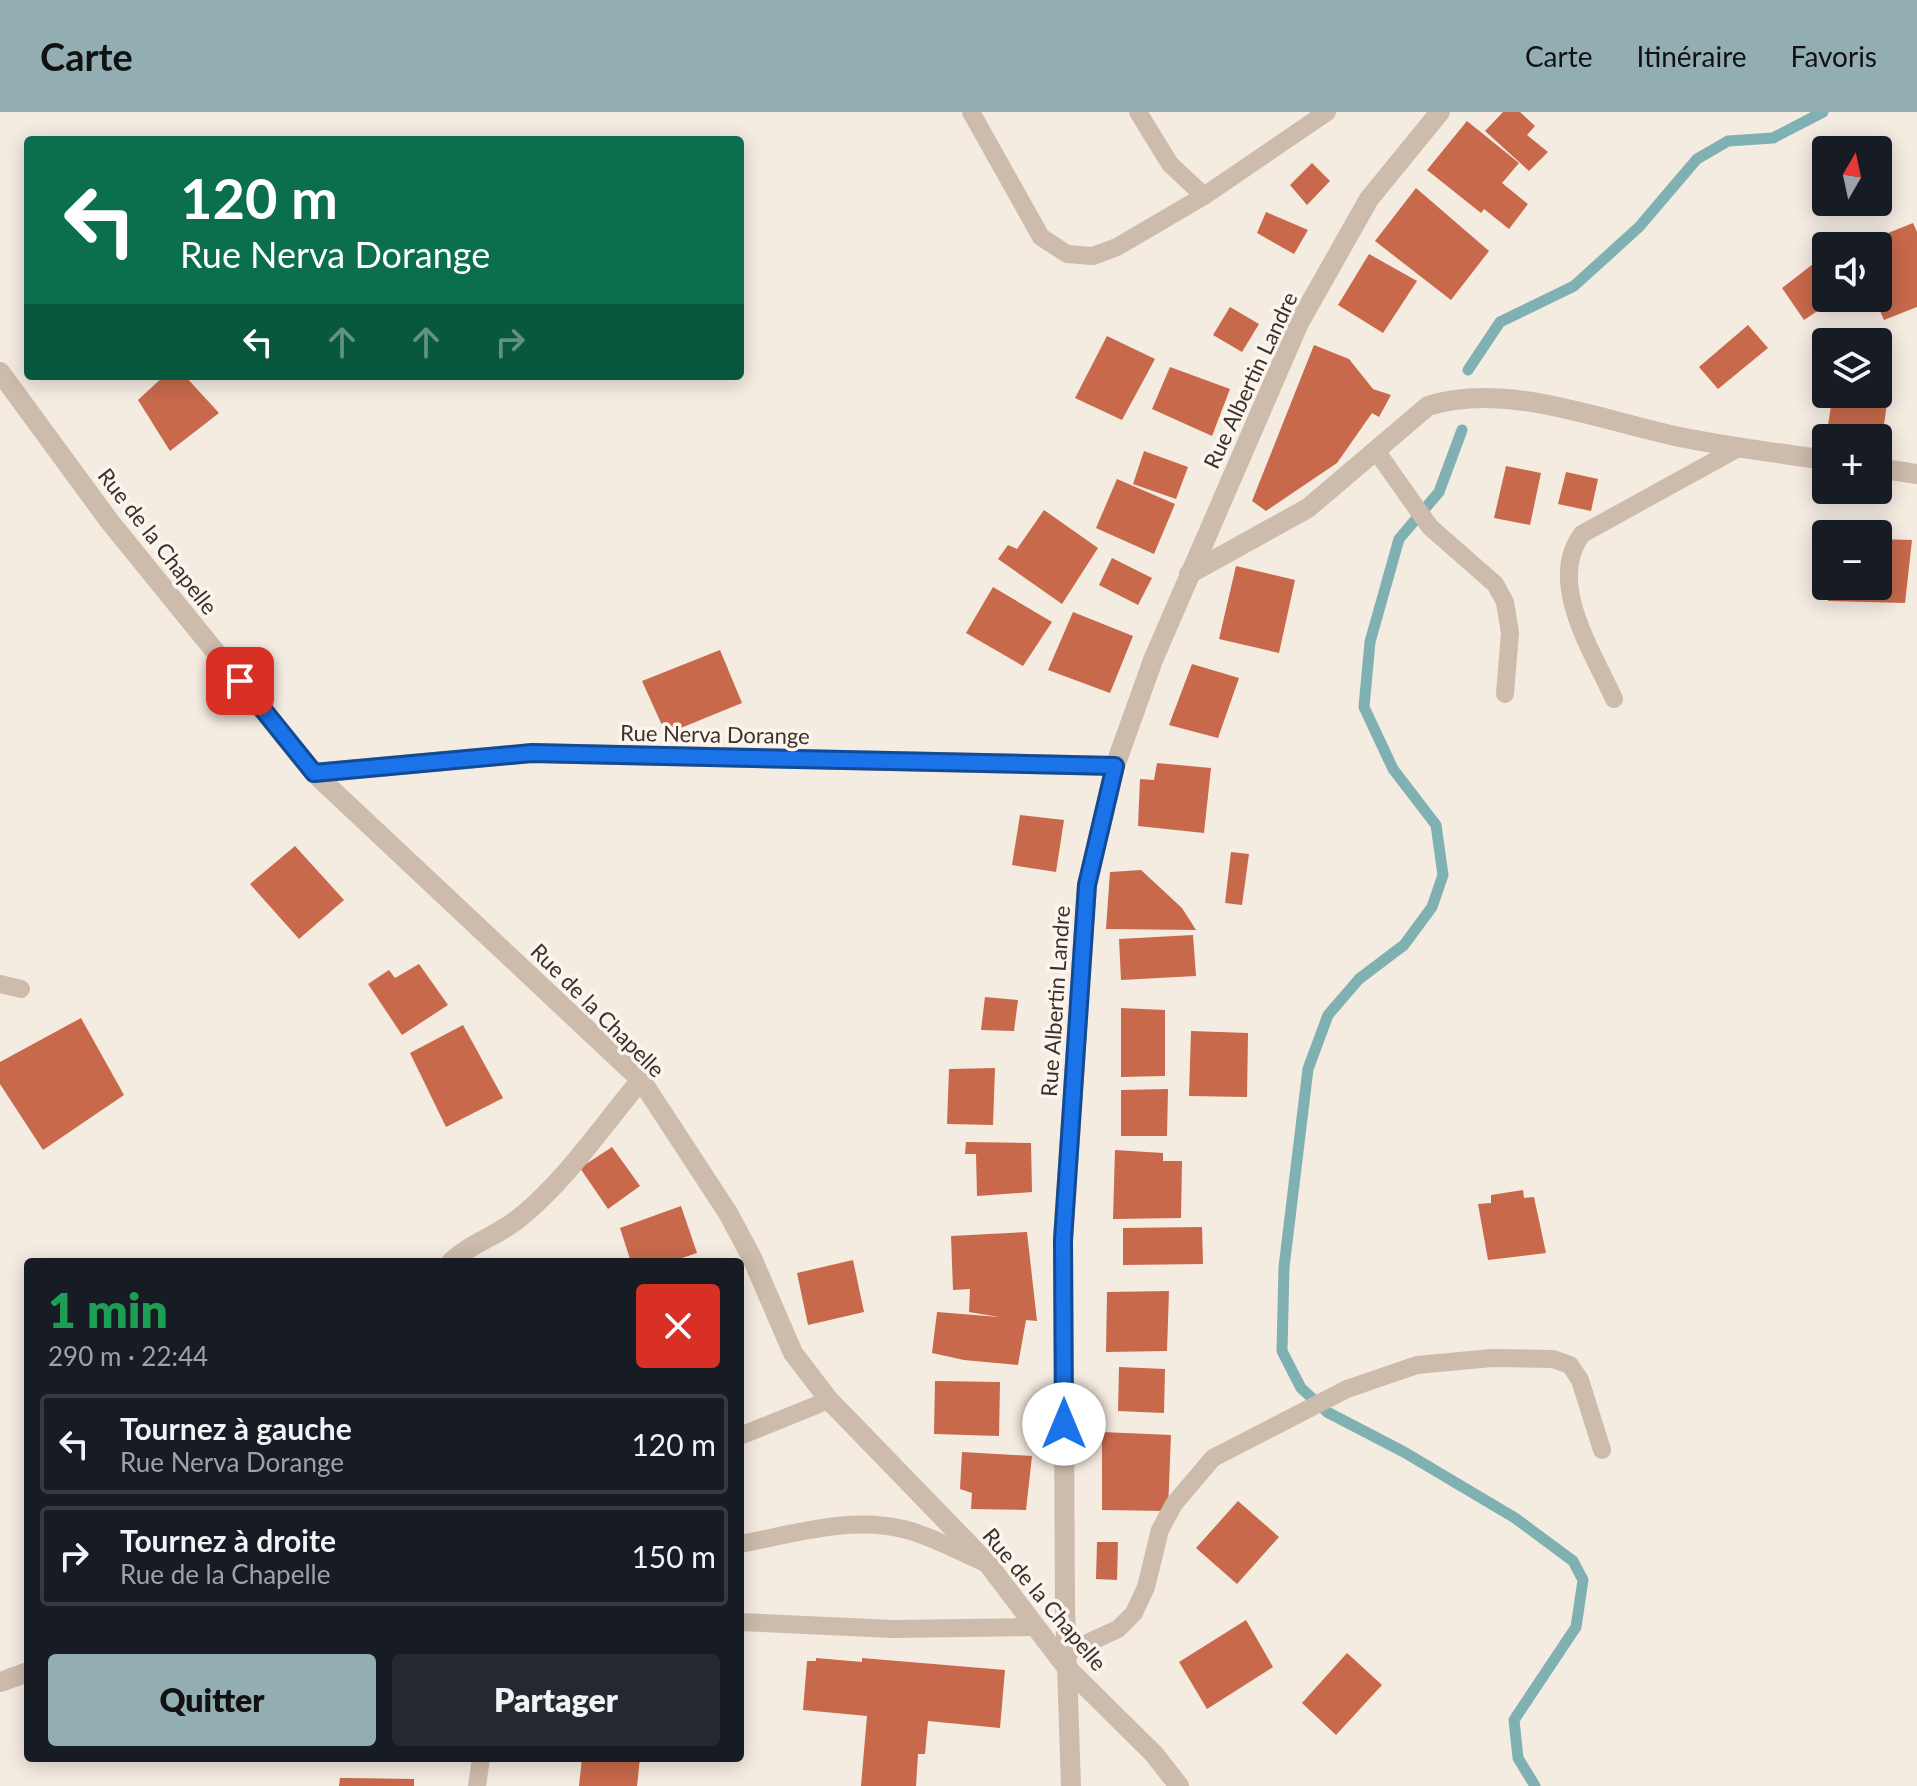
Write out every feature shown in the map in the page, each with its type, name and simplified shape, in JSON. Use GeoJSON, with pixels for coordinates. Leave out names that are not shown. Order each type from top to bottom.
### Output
{"type":"FeatureCollection","features":[{"type":"Feature","properties":{"kind":"street","name":"Rue Albertin Landre"},"geometry":{"type":"LineString","coordinates":[[1071,1786],[1063,1240],[1087,885],[1115,766],[1189,574],[1299,323],[1369,199],[1440,112]]}},
{"type":"Feature","properties":{"kind":"street","name":"Rue de la Chapelle"},"geometry":{"type":"LineString","coordinates":[[0,372],[110,522],[314,773],[641,1080],[728,1213],[752,1258],[793,1353],[829,1400],[988,1564],[1035,1627],[1154,1754],[1179,1786]]}},
{"type":"Feature","properties":{"kind":"street"},"geometry":{"type":"LineString","coordinates":[[1189,574],[1308,508],[1428,406],[1480,397],[1506,398],[1682,438],[1812,458]]}},
{"type":"Feature","properties":{"kind":"street"},"geometry":{"type":"LineString","coordinates":[[1892,470],[1917,474]]}},
{"type":"Feature","properties":{"kind":"street","name":"Rue Nerva Dorange"},"geometry":{"type":"LineString","coordinates":[[314,773],[532,753],[1115,766]]}},
{"type":"Feature","properties":{"kind":"street"},"geometry":{"type":"LineString","coordinates":[[455,1258],[469,1245],[516,1221],[544,1195],[641,1080]]}},
{"type":"Feature","properties":{"kind":"street"},"geometry":{"type":"LineString","coordinates":[[0,1682],[24,1673]]}},
{"type":"Feature","properties":{"kind":"lane"},"geometry":{"type":"LineString","coordinates":[[971,112],[1041,237],[1067,254],[1081,257],[1117,247],[1204,196],[1327,112]]}},
{"type":"Feature","properties":{"kind":"lane"},"geometry":{"type":"LineString","coordinates":[[1138,112],[1170,164],[1204,196]]}},
{"type":"Feature","properties":{"kind":"lane"},"geometry":{"type":"LineString","coordinates":[[1614,699],[1573,607],[1568,562],[1574,544],[1582,534],[1740,447]]}},
{"type":"Feature","properties":{"kind":"lane"},"geometry":{"type":"LineString","coordinates":[[1377,452],[1430,527],[1495,584],[1505,602],[1510,633],[1505,694]]}},
{"type":"Feature","properties":{"kind":"lane"},"geometry":{"type":"LineString","coordinates":[[0,984],[21,989]]}},
{"type":"Feature","properties":{"kind":"lane"},"geometry":{"type":"LineString","coordinates":[[1068,1660],[1118,1629],[1134,1613],[1146,1587],[1160,1530],[1174,1504],[1213,1458],[1347,1389],[1417,1365],[1492,1358],[1553,1359],[1570,1365],[1580,1380],[1602,1450]]}},
{"type":"Feature","properties":{"kind":"lane"},"geometry":{"type":"LineString","coordinates":[[744,1434],[829,1400]]}},
{"type":"Feature","properties":{"kind":"lane"},"geometry":{"type":"LineString","coordinates":[[744,1543],[854,1524],[885,1526],[909,1530],[988,1564]]}},
{"type":"Feature","properties":{"kind":"lane"},"geometry":{"type":"LineString","coordinates":[[744,1622],[893,1629],[1035,1627]]}},
{"type":"Feature","properties":{"kind":"lane"},"geometry":{"type":"LineString","coordinates":[[477,1786],[480,1762]]}},
{"type":"Feature","properties":{"kind":"building"},"geometry":{"type":"Polygon","coordinates":[[[1503,112],[1520,112],[1535,126],[1527,135],[1548,152],[1529,171],[1485,131],[1503,112]]]}},
{"type":"Feature","properties":{"kind":"building"},"geometry":{"type":"Polygon","coordinates":[[[1467,121],[1519,163],[1502,183],[1528,204],[1509,229],[1484,209],[1481,213],[1427,170],[1467,121]]]}},
{"type":"Feature","properties":{"kind":"building"},"geometry":{"type":"Polygon","coordinates":[[[1312,163],[1330,181],[1307,205],[1290,185],[1312,163]]]}},
{"type":"Feature","properties":{"kind":"building"},"geometry":{"type":"Polygon","coordinates":[[[1416,188],[1489,251],[1451,300],[1375,241],[1416,188]]]}},
{"type":"Feature","properties":{"kind":"building"},"geometry":{"type":"Polygon","coordinates":[[[1266,212],[1308,230],[1294,254],[1257,233],[1266,212]]]}},
{"type":"Feature","properties":{"kind":"building"},"geometry":{"type":"Polygon","coordinates":[[[1913,223],[1917,232],[1917,307],[1884,320],[1880,312],[1892,312],[1891,232],[1913,223]]]}},
{"type":"Feature","properties":{"kind":"building"},"geometry":{"type":"Polygon","coordinates":[[[1369,254],[1417,281],[1383,333],[1338,305],[1369,254]]]}},
{"type":"Feature","properties":{"kind":"building"},"geometry":{"type":"Polygon","coordinates":[[[1812,265],[1812,312],[1816,312],[1804,320],[1782,288],[1812,265]]]}},
{"type":"Feature","properties":{"kind":"building"},"geometry":{"type":"Polygon","coordinates":[[[1230,307],[1259,324],[1242,352],[1213,335],[1230,307]]]}},
{"type":"Feature","properties":{"kind":"building"},"geometry":{"type":"Polygon","coordinates":[[[1748,325],[1768,348],[1718,389],[1699,367],[1748,325]]]}},
{"type":"Feature","properties":{"kind":"building"},"geometry":{"type":"Polygon","coordinates":[[[1107,336],[1155,359],[1122,420],[1075,398],[1107,336]]]}},
{"type":"Feature","properties":{"kind":"building"},"geometry":{"type":"Polygon","coordinates":[[[1314,345],[1349,359],[1373,389],[1391,395],[1379,417],[1372,413],[1337,463],[1266,511],[1252,501],[1314,345]]]}},
{"type":"Feature","properties":{"kind":"building"},"geometry":{"type":"Polygon","coordinates":[[[1170,367],[1230,389],[1212,436],[1152,409],[1170,367]]]}},
{"type":"Feature","properties":{"kind":"building"},"geometry":{"type":"Polygon","coordinates":[[[160,380],[189,380],[219,413],[170,451],[138,400],[160,380]]]}},
{"type":"Feature","properties":{"kind":"building"},"geometry":{"type":"Polygon","coordinates":[[[1831,408],[1886,408],[1884,424],[1828,424],[1831,408]]]}},
{"type":"Feature","properties":{"kind":"building"},"geometry":{"type":"Polygon","coordinates":[[[1144,451],[1188,467],[1176,499],[1133,484],[1144,451]]]}},
{"type":"Feature","properties":{"kind":"building"},"geometry":{"type":"Polygon","coordinates":[[[1506,466],[1541,473],[1530,525],[1494,518],[1506,466]]]}},
{"type":"Feature","properties":{"kind":"building"},"geometry":{"type":"Polygon","coordinates":[[[1566,472],[1598,479],[1591,511],[1558,504],[1566,472]]]}},
{"type":"Feature","properties":{"kind":"building"},"geometry":{"type":"Polygon","coordinates":[[[1117,479],[1175,504],[1154,554],[1096,528],[1117,479]]]}},
{"type":"Feature","properties":{"kind":"building"},"geometry":{"type":"Polygon","coordinates":[[[1044,510],[1098,548],[1062,604],[998,559],[1008,545],[1017,549],[1044,510]]]}},
{"type":"Feature","properties":{"kind":"building"},"geometry":{"type":"Polygon","coordinates":[[[1892,539],[1912,540],[1905,603],[1828,601],[1892,600],[1892,539]]]}},
{"type":"Feature","properties":{"kind":"building"},"geometry":{"type":"Polygon","coordinates":[[[1112,558],[1152,578],[1138,605],[1099,585],[1112,558]]]}},
{"type":"Feature","properties":{"kind":"building"},"geometry":{"type":"Polygon","coordinates":[[[1236,566],[1295,580],[1279,653],[1219,639],[1236,566]]]}},
{"type":"Feature","properties":{"kind":"building"},"geometry":{"type":"Polygon","coordinates":[[[993,587],[1052,622],[1023,666],[966,633],[993,587]]]}},
{"type":"Feature","properties":{"kind":"building"},"geometry":{"type":"Polygon","coordinates":[[[1073,612],[1133,636],[1110,693],[1048,670],[1073,612]]]}},
{"type":"Feature","properties":{"kind":"building"},"geometry":{"type":"Polygon","coordinates":[[[720,650],[742,703],[666,734],[642,681],[720,650]]]}},
{"type":"Feature","properties":{"kind":"building"},"geometry":{"type":"Polygon","coordinates":[[[1192,664],[1239,678],[1218,738],[1169,725],[1192,664]]]}},
{"type":"Feature","properties":{"kind":"building"},"geometry":{"type":"Polygon","coordinates":[[[1157,763],[1211,768],[1204,833],[1138,826],[1140,779],[1154,780],[1157,763]]]}},
{"type":"Feature","properties":{"kind":"building"},"geometry":{"type":"Polygon","coordinates":[[[1020,815],[1064,820],[1056,872],[1012,865],[1020,815]]]}},
{"type":"Feature","properties":{"kind":"building"},"geometry":{"type":"Polygon","coordinates":[[[295,846],[344,900],[299,939],[250,884],[295,846]]]}},
{"type":"Feature","properties":{"kind":"building"},"geometry":{"type":"Polygon","coordinates":[[[1231,852],[1249,854],[1242,905],[1225,903],[1231,852]]]}},
{"type":"Feature","properties":{"kind":"building"},"geometry":{"type":"Polygon","coordinates":[[[1141,870],[1182,908],[1196,930],[1106,929],[1110,872],[1141,870]]]}},
{"type":"Feature","properties":{"kind":"building"},"geometry":{"type":"Polygon","coordinates":[[[1193,935],[1196,976],[1121,980],[1119,939],[1193,935]]]}},
{"type":"Feature","properties":{"kind":"building"},"geometry":{"type":"Polygon","coordinates":[[[419,964],[448,1005],[402,1035],[368,984],[389,970],[395,978],[419,964]]]}},
{"type":"Feature","properties":{"kind":"building"},"geometry":{"type":"Polygon","coordinates":[[[985,997],[1018,1000],[1014,1031],[981,1030],[985,997]]]}},
{"type":"Feature","properties":{"kind":"building"},"geometry":{"type":"Polygon","coordinates":[[[1121,1008],[1165,1010],[1165,1076],[1121,1077],[1121,1008]]]}},
{"type":"Feature","properties":{"kind":"building"},"geometry":{"type":"Polygon","coordinates":[[[81,1018],[124,1095],[43,1150],[0,1084],[0,1062],[81,1018]]]}},
{"type":"Feature","properties":{"kind":"building"},"geometry":{"type":"Polygon","coordinates":[[[463,1025],[503,1098],[446,1127],[410,1053],[463,1025]]]}},
{"type":"Feature","properties":{"kind":"building"},"geometry":{"type":"Polygon","coordinates":[[[1191,1031],[1248,1033],[1247,1097],[1189,1096],[1191,1031]]]}},
{"type":"Feature","properties":{"kind":"building"},"geometry":{"type":"Polygon","coordinates":[[[995,1068],[993,1125],[947,1124],[949,1069],[995,1068]]]}},
{"type":"Feature","properties":{"kind":"building"},"geometry":{"type":"Polygon","coordinates":[[[1168,1089],[1167,1136],[1121,1136],[1121,1090],[1168,1089]]]}},
{"type":"Feature","properties":{"kind":"building"},"geometry":{"type":"Polygon","coordinates":[[[966,1142],[1031,1143],[1032,1192],[977,1196],[976,1154],[965,1154],[966,1142]]]}},
{"type":"Feature","properties":{"kind":"building"},"geometry":{"type":"Polygon","coordinates":[[[612,1147],[640,1186],[608,1209],[580,1168],[612,1147]]]}},
{"type":"Feature","properties":{"kind":"building"},"geometry":{"type":"Polygon","coordinates":[[[1115,1150],[1163,1153],[1163,1161],[1182,1161],[1181,1218],[1113,1219],[1115,1150]]]}},
{"type":"Feature","properties":{"kind":"building"},"geometry":{"type":"Polygon","coordinates":[[[1523,1190],[1524,1198],[1534,1197],[1546,1253],[1488,1260],[1478,1204],[1491,1203],[1491,1195],[1523,1190]]]}},
{"type":"Feature","properties":{"kind":"building"},"geometry":{"type":"Polygon","coordinates":[[[681,1206],[697,1253],[682,1258],[630,1258],[620,1228],[681,1206]]]}},
{"type":"Feature","properties":{"kind":"building"},"geometry":{"type":"Polygon","coordinates":[[[1202,1227],[1203,1264],[1123,1265],[1123,1228],[1202,1227]]]}},
{"type":"Feature","properties":{"kind":"building"},"geometry":{"type":"Polygon","coordinates":[[[1027,1232],[1037,1321],[1026,1320],[1018,1365],[964,1360],[932,1353],[937,1312],[999,1317],[969,1312],[970,1289],[953,1290],[951,1236],[1027,1232]]]}},
{"type":"Feature","properties":{"kind":"building"},"geometry":{"type":"Polygon","coordinates":[[[853,1260],[864,1312],[808,1325],[797,1273],[853,1260]]]}},
{"type":"Feature","properties":{"kind":"building"},"geometry":{"type":"Polygon","coordinates":[[[1169,1291],[1167,1351],[1106,1352],[1107,1292],[1169,1291]]]}},
{"type":"Feature","properties":{"kind":"building"},"geometry":{"type":"Polygon","coordinates":[[[1119,1367],[1165,1369],[1164,1413],[1118,1411],[1119,1367]]]}},
{"type":"Feature","properties":{"kind":"building"},"geometry":{"type":"Polygon","coordinates":[[[935,1381],[1000,1382],[999,1436],[934,1434],[935,1381]]]}},
{"type":"Feature","properties":{"kind":"building"},"geometry":{"type":"Polygon","coordinates":[[[1102,1432],[1171,1435],[1168,1511],[1102,1510],[1102,1432]]]}},
{"type":"Feature","properties":{"kind":"building"},"geometry":{"type":"Polygon","coordinates":[[[962,1452],[1032,1456],[1026,1510],[971,1509],[972,1493],[960,1489],[962,1452]]]}},
{"type":"Feature","properties":{"kind":"building"},"geometry":{"type":"Polygon","coordinates":[[[1238,1501],[1279,1537],[1237,1584],[1196,1548],[1238,1501]]]}},
{"type":"Feature","properties":{"kind":"building"},"geometry":{"type":"Polygon","coordinates":[[[1097,1542],[1118,1542],[1117,1580],[1096,1579],[1097,1542]]]}},
{"type":"Feature","properties":{"kind":"building"},"geometry":{"type":"Polygon","coordinates":[[[1246,1620],[1273,1667],[1207,1709],[1179,1662],[1246,1620]]]}},
{"type":"Feature","properties":{"kind":"building"},"geometry":{"type":"Polygon","coordinates":[[[1347,1653],[1382,1685],[1336,1735],[1302,1703],[1347,1653]]]}},
{"type":"Feature","properties":{"kind":"building"},"geometry":{"type":"Polygon","coordinates":[[[816,1658],[862,1662],[862,1658],[1005,1670],[1000,1728],[928,1721],[925,1754],[918,1754],[916,1786],[861,1786],[867,1716],[803,1710],[807,1661],[816,1661],[816,1658]]]}},
{"type":"Feature","properties":{"kind":"building"},"geometry":{"type":"Polygon","coordinates":[[[582,1762],[640,1762],[637,1786],[579,1786],[582,1762]]]}},
{"type":"Feature","properties":{"kind":"building"},"geometry":{"type":"Polygon","coordinates":[[[340,1778],[414,1779],[414,1786],[339,1786],[340,1778]]]}},
{"type":"Feature","properties":{"kind":"waterway"},"geometry":{"type":"LineString","coordinates":[[1468,370],[1500,322],[1574,286],[1639,227],[1697,159],[1728,141],[1773,138],[1823,112]]}},
{"type":"Feature","properties":{"kind":"waterway"},"geometry":{"type":"LineString","coordinates":[[1462,430],[1439,492],[1399,539],[1370,642],[1364,707],[1393,769],[1436,825],[1443,875],[1432,907],[1404,945],[1359,979],[1328,1015],[1308,1069],[1284,1267],[1282,1351],[1301,1388],[1327,1412],[1404,1452],[1515,1518],[1573,1561],[1583,1580],[1576,1627],[1514,1720],[1518,1758],[1535,1786]]}},
{"type":"Feature","properties":{"kind":"route"},"geometry":{"type":"LineString","coordinates":[[240,681],[314,773],[532,753],[705,760],[895,760],[1115,766],[1087,885],[1063,1240],[1064,1424]]}}]}
